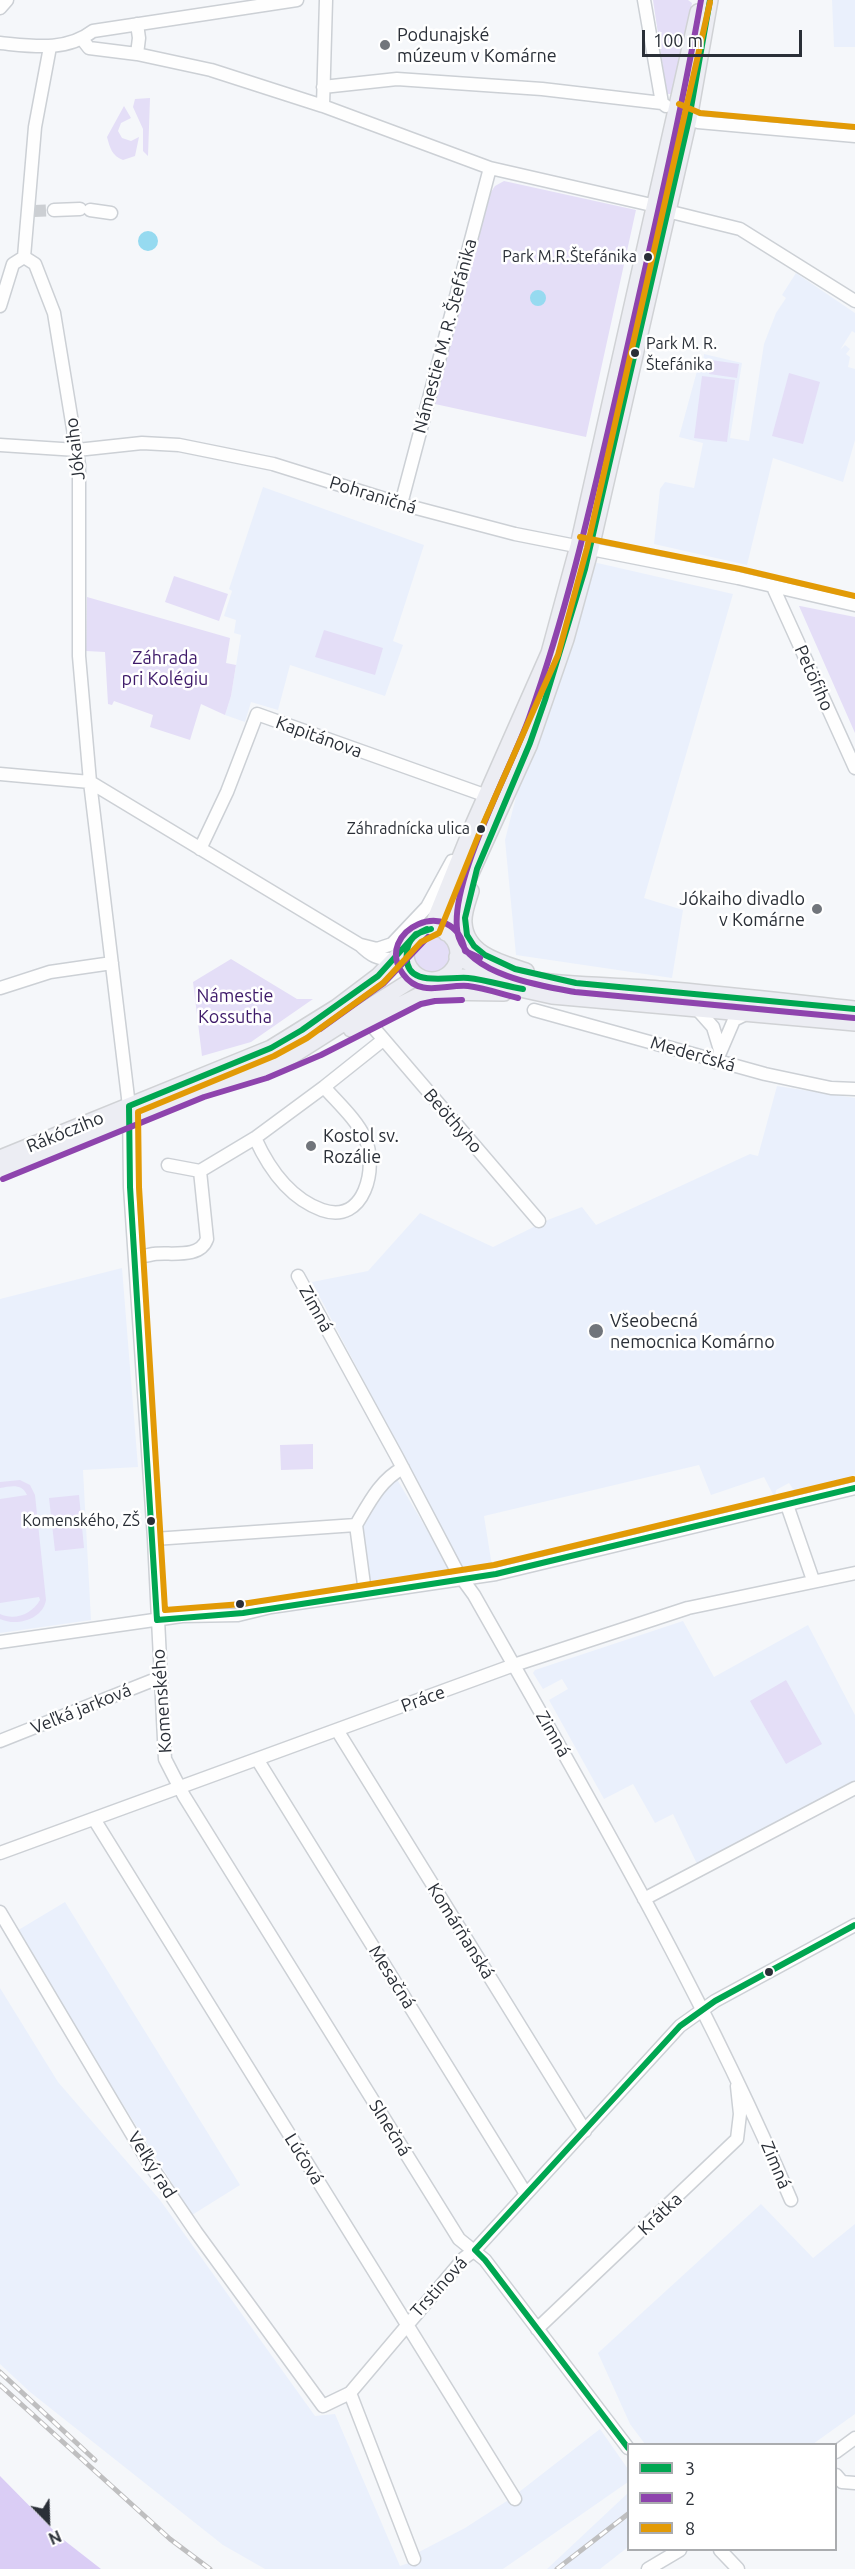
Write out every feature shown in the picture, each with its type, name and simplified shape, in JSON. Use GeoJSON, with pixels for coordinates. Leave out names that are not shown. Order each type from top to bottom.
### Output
{"type":"FeatureCollection","features":[{"type":"Feature","properties":{"kind":"main road"},"geometry":{"type":"LineString","coordinates":[[662,209],[675,112],[701,0]]}},
{"type":"Feature","properties":{"kind":"main road"},"geometry":{"type":"LineString","coordinates":[[446,933],[451,917],[533,735],[566,639],[584,547],[662,209],[689,119],[710,0]]}},
{"type":"Feature","properties":{"kind":"main road"},"geometry":{"type":"LineString","coordinates":[[431,929],[473,825],[549,653],[584,547]]}},
{"type":"Feature","properties":{"kind":"main road"},"geometry":{"type":"LineString","coordinates":[[489,837],[475,875],[464,918],[467,936],[481,953],[499,962],[539,976],[576,983]]}},
{"type":"Feature","properties":{"kind":"main road"},"geometry":{"type":"LineString","coordinates":[[431,929],[446,933],[455,943],[457,957],[453,968],[444,977],[429,980],[418,976],[408,962],[408,945],[418,932],[431,929]]}},
{"type":"Feature","properties":{"kind":"main road","name":"Rákócziho"},"geometry":{"type":"LineString","coordinates":[[0,1171],[271,1048],[337,1007],[378,976],[408,945]]}},
{"type":"Feature","properties":{"kind":"main road"},"geometry":{"type":"LineString","coordinates":[[457,957],[507,975],[550,983],[576,983],[855,1009]]}},
{"type":"Feature","properties":{"kind":"main road","name":"Rákócziho"},"geometry":{"type":"LineString","coordinates":[[0,1158],[130,1112],[264,1069],[292,1056],[418,976]]}},
{"type":"Feature","properties":{"kind":"main road","name":"Mederčská"},"geometry":{"type":"LineString","coordinates":[[444,977],[466,977],[552,996],[855,1023]]}},
{"type":"Feature","properties":{"kind":"main road"},"geometry":{"type":"LineString","coordinates":[[292,1056],[318,1047],[418,996],[434,992],[454,990],[552,996]]}},
{"type":"Feature","properties":{"kind":"street"},"geometry":{"type":"LineString","coordinates":[[0,8],[7,0]]}},
{"type":"Feature","properties":{"kind":"street"},"geometry":{"type":"LineString","coordinates":[[0,43],[50,47],[82,39],[93,31],[249,3],[297,0]]}},
{"type":"Feature","properties":{"kind":"street"},"geometry":{"type":"LineString","coordinates":[[323,106],[326,0]]}},
{"type":"Feature","properties":{"kind":"street"},"geometry":{"type":"LineString","coordinates":[[644,0],[662,103]]}},
{"type":"Feature","properties":{"kind":"street"},"geometry":{"type":"LineString","coordinates":[[140,56],[141,23]]}},
{"type":"Feature","properties":{"kind":"street"},"geometry":{"type":"LineString","coordinates":[[82,39],[89,48],[211,70],[323,106],[490,168],[740,230],[855,301]]}},
{"type":"Feature","properties":{"kind":"street"},"geometry":{"type":"LineString","coordinates":[[0,306],[13,264],[24,257],[31,210],[35,127],[50,47]]}},
{"type":"Feature","properties":{"kind":"street"},"geometry":{"type":"LineString","coordinates":[[323,87],[398,79],[542,88],[662,103],[689,119],[855,136]]}},
{"type":"Feature","properties":{"kind":"street","name":"Námestie M. R. Štefánika"},"geometry":{"type":"LineString","coordinates":[[401,504],[490,168]]}},
{"type":"Feature","properties":{"kind":"street"},"geometry":{"type":"LineString","coordinates":[[54,210],[85,209],[111,213]]}},
{"type":"Feature","properties":{"kind":"street","name":"Jókaiho"},"geometry":{"type":"LineString","coordinates":[[24,257],[35,264],[54,313],[77,450],[81,556],[79,656],[90,782]]}},
{"type":"Feature","properties":{"kind":"street","name":"Pohraničná"},"geometry":{"type":"LineString","coordinates":[[0,445],[77,450],[142,443],[178,445],[273,464],[401,504],[515,534],[743,579],[855,605]]}},
{"type":"Feature","properties":{"kind":"street","name":"Petöfiho"},"geometry":{"type":"LineString","coordinates":[[773,587],[855,768]]}},
{"type":"Feature","properties":{"kind":"street","name":"Kapitánova"},"geometry":{"type":"LineString","coordinates":[[200,849],[257,714],[487,796]]}},
{"type":"Feature","properties":{"kind":"street"},"geometry":{"type":"LineString","coordinates":[[0,774],[90,782],[360,945],[375,957],[393,959]]}},
{"type":"Feature","properties":{"kind":"street"},"geometry":{"type":"LineString","coordinates":[[90,782],[130,1112]]}},
{"type":"Feature","properties":{"kind":"street"},"geometry":{"type":"LineString","coordinates":[[360,945],[377,949],[387,947],[422,914],[473,825]]}},
{"type":"Feature","properties":{"kind":"street"},"geometry":{"type":"LineString","coordinates":[[0,987],[50,972],[112,963]]}},
{"type":"Feature","properties":{"kind":"street","name":"Mederčská"},"geometry":{"type":"LineString","coordinates":[[534,1010],[718,1056],[831,1088],[855,1089]]}},
{"type":"Feature","properties":{"kind":"street"},"geometry":{"type":"LineString","coordinates":[[697,1010],[713,1027],[718,1056]]}},
{"type":"Feature","properties":{"kind":"street"},"geometry":{"type":"LineString","coordinates":[[718,1056],[734,1020],[747,1014]]}},
{"type":"Feature","properties":{"kind":"street","name":"Beöthyho"},"geometry":{"type":"LineString","coordinates":[[367,1020],[539,1221]]}},
{"type":"Feature","properties":{"kind":"street"},"geometry":{"type":"LineString","coordinates":[[168,1166],[200,1171],[255,1138],[324,1088],[383,1040]]}},
{"type":"Feature","properties":{"kind":"street"},"geometry":{"type":"LineString","coordinates":[[255,1138],[277,1178],[301,1198],[329,1212],[338,1212],[350,1207],[365,1192],[369,1182],[370,1154],[360,1130],[324,1088]]}},
{"type":"Feature","properties":{"kind":"street","name":"Komenského"},"geometry":{"type":"LineString","coordinates":[[130,1112],[130,1178],[154,1539],[165,1759],[180,1788]]}},
{"type":"Feature","properties":{"kind":"street"},"geometry":{"type":"LineString","coordinates":[[135,1258],[195,1251],[205,1244],[207,1239],[200,1171]]}},
{"type":"Feature","properties":{"kind":"street","name":"Zimná"},"geometry":{"type":"LineString","coordinates":[[298,1276],[462,1579],[474,1595],[514,1665],[644,1899],[736,2078],[790,2200]]}},
{"type":"Feature","properties":{"kind":"street"},"geometry":{"type":"LineString","coordinates":[[365,1592],[356,1525],[378,1488],[393,1473],[403,1468]]}},
{"type":"Feature","properties":{"kind":"street"},"geometry":{"type":"LineString","coordinates":[[0,1642],[182,1616],[238,1615],[271,1607],[365,1592],[496,1574],[855,1488]]}},
{"type":"Feature","properties":{"kind":"street"},"geometry":{"type":"LineString","coordinates":[[787,1505],[813,1580]]}},
{"type":"Feature","properties":{"kind":"street"},"geometry":{"type":"LineString","coordinates":[[154,1539],[356,1525]]}},
{"type":"Feature","properties":{"kind":"street","name":"Práce"},"geometry":{"type":"LineString","coordinates":[[0,1853],[514,1665],[688,1608],[855,1573]]}},
{"type":"Feature","properties":{"kind":"street","name":"Veľká jarková"},"geometry":{"type":"LineString","coordinates":[[0,1741],[161,1677]]}},
{"type":"Feature","properties":{"kind":"street","name":"Komárňanská"},"geometry":{"type":"LineString","coordinates":[[337,1730],[585,2131]]}},
{"type":"Feature","properties":{"kind":"street","name":"Mesačná"},"geometry":{"type":"LineString","coordinates":[[257,1759],[526,2194]]}},
{"type":"Feature","properties":{"kind":"street","name":"Slnečná"},"geometry":{"type":"LineString","coordinates":[[180,1788],[459,2239],[475,2250],[627,2447]]}},
{"type":"Feature","properties":{"kind":"street"},"geometry":{"type":"LineString","coordinates":[[644,1899],[855,1788]]}},
{"type":"Feature","properties":{"kind":"street","name":"Lúčová"},"geometry":{"type":"LineString","coordinates":[[94,1819],[515,2499]]}},
{"type":"Feature","properties":{"kind":"street","name":"Veľký rad"},"geometry":{"type":"LineString","coordinates":[[0,1912],[159,2178],[323,2406]]}},
{"type":"Feature","properties":{"kind":"street","name":"Trstinová"},"geometry":{"type":"LineString","coordinates":[[323,2406],[350,2393],[464,2258],[475,2250],[673,2033],[702,2009],[855,1925]]}},
{"type":"Feature","properties":{"kind":"street","name":"Krátka"},"geometry":{"type":"LineString","coordinates":[[537,2329],[737,2139],[740,2114],[736,2078]]}},
{"type":"Feature","properties":{"kind":"street"},"geometry":{"type":"LineString","coordinates":[[350,2393],[414,2559]]}},
{"type":"Feature","properties":{"kind":"street"},"geometry":{"type":"LineString","coordinates":[[837,2451],[855,2438]]}},
{"type":"Feature","properties":{"kind":"street"},"geometry":{"type":"LineString","coordinates":[[837,2476],[842,2482],[855,2482]]}},
{"type":"Feature","properties":{"kind":"street"},"geometry":{"type":"LineString","coordinates":[[648,2569],[678,2551]]}},
{"type":"Feature","properties":{"kind":"street"},"geometry":{"type":"LineString","coordinates":[[721,2551],[738,2569]]}},
{"type":"Feature","properties":{"kind":"shaded area"},"geometry":{"type":"Polygon","coordinates":[[[832,0],[855,0],[855,47],[834,47],[832,0]]]}},
{"type":"Feature","properties":{"kind":"shaded area"},"geometry":{"type":"Polygon","coordinates":[[[796,273],[855,313],[855,333],[852,331],[840,350],[845,345],[850,349],[846,354],[850,357],[848,367],[855,369],[855,440],[843,482],[773,458],[747,565],[654,544],[660,489],[665,482],[694,488],[703,443],[679,437],[697,371],[702,371],[704,354],[742,363],[730,438],[749,441],[764,344],[776,313],[786,298],[782,295],[796,273]]]}},
{"type":"Feature","properties":{"kind":"shaded area"},"geometry":{"type":"Polygon","coordinates":[[[263,487],[424,545],[393,641],[403,645],[385,696],[290,665],[278,710],[251,702],[245,722],[225,715],[231,696],[241,635],[234,633],[236,620],[224,616],[232,591],[229,589],[263,487]]]}},
{"type":"Feature","properties":{"kind":"shaded area"},"geometry":{"type":"Polygon","coordinates":[[[593,562],[733,594],[644,898],[683,910],[672,978],[516,955],[505,840],[529,746],[593,562]]]}},
{"type":"Feature","properties":{"kind":"shaded area","name":"Všeobecná nemocnica Komárno"},"geometry":{"type":"Polygon","coordinates":[[[777,1086],[855,1098],[855,1475],[795,1492],[789,1483],[776,1490],[775,1498],[764,1477],[711,1495],[699,1465],[484,1516],[492,1566],[474,1569],[461,1567],[312,1282],[368,1271],[420,1213],[493,1247],[550,1219],[582,1207],[596,1225],[750,1154],[758,1156],[777,1086]]]}},
{"type":"Feature","properties":{"kind":"shaded area"},"geometry":{"type":"Polygon","coordinates":[[[122,1268],[138,1467],[83,1470],[91,1620],[0,1633],[0,1299],[122,1268]]]}},
{"type":"Feature","properties":{"kind":"shaded area"},"geometry":{"type":"Polygon","coordinates":[[[395,1476],[451,1570],[367,1581],[359,1524],[395,1476]]]}},
{"type":"Feature","properties":{"kind":"shaded area"},"geometry":{"type":"Polygon","coordinates":[[[683,1621],[714,1677],[808,1625],[855,1715],[855,1782],[698,1866],[673,1814],[655,1823],[633,1784],[604,1799],[549,1700],[568,1689],[562,1679],[543,1689],[533,1673],[535,1670],[683,1621]]]}},
{"type":"Feature","properties":{"kind":"shaded area"},"geometry":{"type":"Polygon","coordinates":[[[65,1902],[240,2185],[192,2215],[15,1932],[65,1902]]]}},
{"type":"Feature","properties":{"kind":"shaded area"},"geometry":{"type":"Polygon","coordinates":[[[0,1988],[58,2082],[160,2200],[315,2416],[335,2414],[400,2566],[409,2563],[417,2553],[465,2528],[510,2499],[600,2429],[627,2468],[627,2483],[503,2569],[265,2569],[223,2545],[30,2392],[0,2364],[0,1988]]]}},
{"type":"Feature","properties":{"kind":"shaded area"},"geometry":{"type":"Polygon","coordinates":[[[761,2204],[813,2258],[855,2224],[855,2414],[814,2443],[644,2443],[630,2424],[598,2353],[761,2204]]]}},
{"type":"Feature","properties":{"kind":"shaded area"},"geometry":{"type":"Polygon","coordinates":[[[0,2476],[60,2537],[101,2569],[0,2569],[0,2476]]]}},
{"type":"Feature","properties":{"kind":"shaded area"},"geometry":{"type":"Polygon","coordinates":[[[627,2494],[627,2548],[600,2569],[547,2569],[627,2494]]]}},
{"type":"Feature","properties":{"kind":"green space"},"geometry":{"type":"Polygon","coordinates":[[[653,0],[688,0],[692,3],[674,94],[667,94],[653,0]]]}},
{"type":"Feature","properties":{"kind":"green space"},"geometry":{"type":"Polygon","coordinates":[[[150,98],[148,156],[143,151],[143,129],[133,107],[135,99],[150,98]]]}},
{"type":"Feature","properties":{"kind":"green space"},"geometry":{"type":"Polygon","coordinates":[[[124,106],[131,118],[121,123],[118,131],[122,138],[131,141],[139,137],[135,156],[123,160],[114,154],[107,137],[124,106]]]}},
{"type":"Feature","properties":{"kind":"green space","name":"Park M. R. Štefánika"},"geometry":{"type":"Polygon","coordinates":[[[504,181],[636,210],[586,437],[435,404],[489,195],[495,186],[504,181]]]}},
{"type":"Feature","properties":{"kind":"green space"},"geometry":{"type":"Polygon","coordinates":[[[711,360],[739,364],[737,378],[709,374],[711,360]]]}},
{"type":"Feature","properties":{"kind":"green space"},"geometry":{"type":"Polygon","coordinates":[[[789,373],[820,382],[803,444],[772,436],[789,373]]]}},
{"type":"Feature","properties":{"kind":"green space"},"geometry":{"type":"Polygon","coordinates":[[[702,376],[735,380],[727,442],[694,438],[702,376]]]}},
{"type":"Feature","properties":{"kind":"green space"},"geometry":{"type":"Polygon","coordinates":[[[174,576],[228,594],[219,621],[165,602],[174,576]]]}},
{"type":"Feature","properties":{"kind":"green space","name":"Záhrada pri Kolégiu"},"geometry":{"type":"Polygon","coordinates":[[[87,597],[230,638],[226,663],[236,665],[225,715],[201,704],[190,740],[150,727],[153,715],[114,701],[112,705],[108,704],[105,652],[86,651],[87,597]]]}},
{"type":"Feature","properties":{"kind":"green space"},"geometry":{"type":"Polygon","coordinates":[[[799,606],[855,617],[855,733],[799,606]]]}},
{"type":"Feature","properties":{"kind":"green space"},"geometry":{"type":"Polygon","coordinates":[[[324,630],[383,648],[375,675],[315,657],[324,630]]]}},
{"type":"Feature","properties":{"kind":"green space"},"geometry":{"type":"Polygon","coordinates":[[[432,933],[447,939],[453,954],[447,969],[432,975],[417,969],[411,954],[417,939],[432,933]]]}},
{"type":"Feature","properties":{"kind":"green space","name":"Námestie Kossutha"},"geometry":{"type":"Polygon","coordinates":[[[231,959],[297,999],[313,999],[251,1042],[202,1056],[193,982],[231,959]]]}},
{"type":"Feature","properties":{"kind":"green space"},"geometry":{"type":"Polygon","coordinates":[[[313,1444],[313,1469],[281,1470],[280,1445],[313,1444]]]}},
{"type":"Feature","properties":{"kind":"green space"},"geometry":{"type":"Polygon","coordinates":[[[20,1480],[30,1485],[35,1495],[46,1600],[44,1607],[35,1616],[21,1622],[14,1622],[0,1619],[0,1614],[11,1617],[23,1615],[40,1600],[39,1597],[0,1603],[0,1499],[27,1495],[19,1487],[0,1488],[0,1482],[20,1480]]]}},
{"type":"Feature","properties":{"kind":"green space"},"geometry":{"type":"Polygon","coordinates":[[[79,1495],[84,1548],[55,1551],[49,1498],[79,1495]]]}},
{"type":"Feature","properties":{"kind":"green space"},"geometry":{"type":"Polygon","coordinates":[[[786,1680],[822,1744],[786,1764],[750,1701],[786,1680]]]}},
{"type":"Feature","properties":{"kind":"water"},"geometry":{"type":"Polygon","coordinates":[[[148,231],[155,234],[158,241],[155,248],[148,251],[141,248],[138,241],[141,234],[148,231]]]}},
{"type":"Feature","properties":{"kind":"water"},"geometry":{"type":"Polygon","coordinates":[[[535,290],[541,290],[546,298],[544,304],[535,306],[530,301],[530,295],[535,290]]]}},
{"type":"Feature","properties":{"kind":"tunnel"},"geometry":{"type":"LineString","coordinates":[[34,211],[54,210]]}},
{"type":"Feature","properties":{"kind":"railway"},"geometry":{"type":"LineString","coordinates":[[0,2372],[95,2460]]}},
{"type":"Feature","properties":{"kind":"railway"},"geometry":{"type":"LineString","coordinates":[[0,2385],[170,2539],[210,2569]]}},
{"type":"Feature","properties":{"kind":"railway"},"geometry":{"type":"LineString","coordinates":[[557,2569],[627,2515]]}},
{"type":"Feature","properties":{"kind":"transit line","name":"2"},"geometry":{"type":"LineString","coordinates":[[701,0],[663,188],[580,548],[529,718],[470,861],[461,891],[457,917],[459,938],[466,951],[492,970],[544,986],[575,992],[854,1018]]}},
{"type":"Feature","properties":{"kind":"transit line","name":"3"},"geometry":{"type":"LineString","coordinates":[[710,0],[689,119],[585,569],[530,743],[477,869],[465,918],[467,935],[474,946],[485,955],[515,969],[576,983],[855,1009]]}},
{"type":"Feature","properties":{"kind":"transit line","name":"8"},"geometry":{"type":"LineString","coordinates":[[710,2],[587,548],[558,655],[481,829],[439,933],[421,942],[383,983],[307,1038],[274,1056],[138,1112],[139,1187],[165,1610],[242,1604],[494,1565],[853,1479]]}},
{"type":"Feature","properties":{"kind":"transit line","name":"8"},"geometry":{"type":"LineString","coordinates":[[679,104],[700,113],[855,127]]}},
{"type":"Feature","properties":{"kind":"transit line","name":"8"},"geometry":{"type":"LineString","coordinates":[[580,537],[740,569],[855,596]]}},
{"type":"Feature","properties":{"kind":"transit line","name":"2"},"geometry":{"type":"LineString","coordinates":[[480,958],[465,951],[458,933],[446,924],[432,921],[418,924],[406,932],[398,944],[396,958],[403,974],[417,986],[425,988],[468,986],[518,998]]}},
{"type":"Feature","properties":{"kind":"transit line","name":"3"},"geometry":{"type":"LineString","coordinates":[[427,929],[419,933],[409,944],[407,964],[412,972],[428,978],[468,978],[523,989]]}},
{"type":"Feature","properties":{"kind":"transit line","name":"3"},"geometry":{"type":"LineString","coordinates":[[157,1620],[130,1187],[129,1106],[271,1048],[302,1030],[378,976],[416,934],[431,929]]}},
{"type":"Feature","properties":{"kind":"transit line","name":"2"},"geometry":{"type":"LineString","coordinates":[[320,1029],[384,983],[428,937]]}},
{"type":"Feature","properties":{"kind":"transit line","name":"2"},"geometry":{"type":"LineString","coordinates":[[3,1179],[204,1097],[267,1078],[321,1055],[421,1004],[462,1000]]}},
{"type":"Feature","properties":{"kind":"transit line","name":"3"},"geometry":{"type":"LineString","coordinates":[[157,1620],[243,1613],[496,1574],[855,1488]]}},
{"type":"Feature","properties":{"kind":"transit line","name":"3"},"geometry":{"type":"LineString","coordinates":[[475,2250],[680,2026],[715,2001],[855,1925]]}},
{"type":"Feature","properties":{"kind":"transit line","name":"3"},"geometry":{"type":"LineString","coordinates":[[475,2250],[627,2447]]}},
{"type":"Feature","properties":{"kind":"place","name":"Podunajské múzeum v Komárne"},"geometry":{"type":"Point","coordinates":[385,45]}},
{"type":"Feature","properties":{"kind":"place","name":"Park M.R.Štefánika"},"geometry":{"type":"Point","coordinates":[648,257]}},
{"type":"Feature","properties":{"kind":"place","name":"Park M. R. Štefánika"},"geometry":{"type":"Point","coordinates":[635,353]}},
{"type":"Feature","properties":{"kind":"place","name":"Záhradnícka ulica"},"geometry":{"type":"Point","coordinates":[481,829]}},
{"type":"Feature","properties":{"kind":"place","name":"Jókaiho divadlo v Komárne"},"geometry":{"type":"Point","coordinates":[817,909]}},
{"type":"Feature","properties":{"kind":"place","name":"Kostol sv. Rozálie"},"geometry":{"type":"Point","coordinates":[311,1146]}},
{"type":"Feature","properties":{"kind":"place","name":"Všeobecná nemocnica Komárno"},"geometry":{"type":"Point","coordinates":[596,1331]}},
{"type":"Feature","properties":{"kind":"place","name":"Komenského, ZŠ"},"geometry":{"type":"Point","coordinates":[151,1521]}}]}
